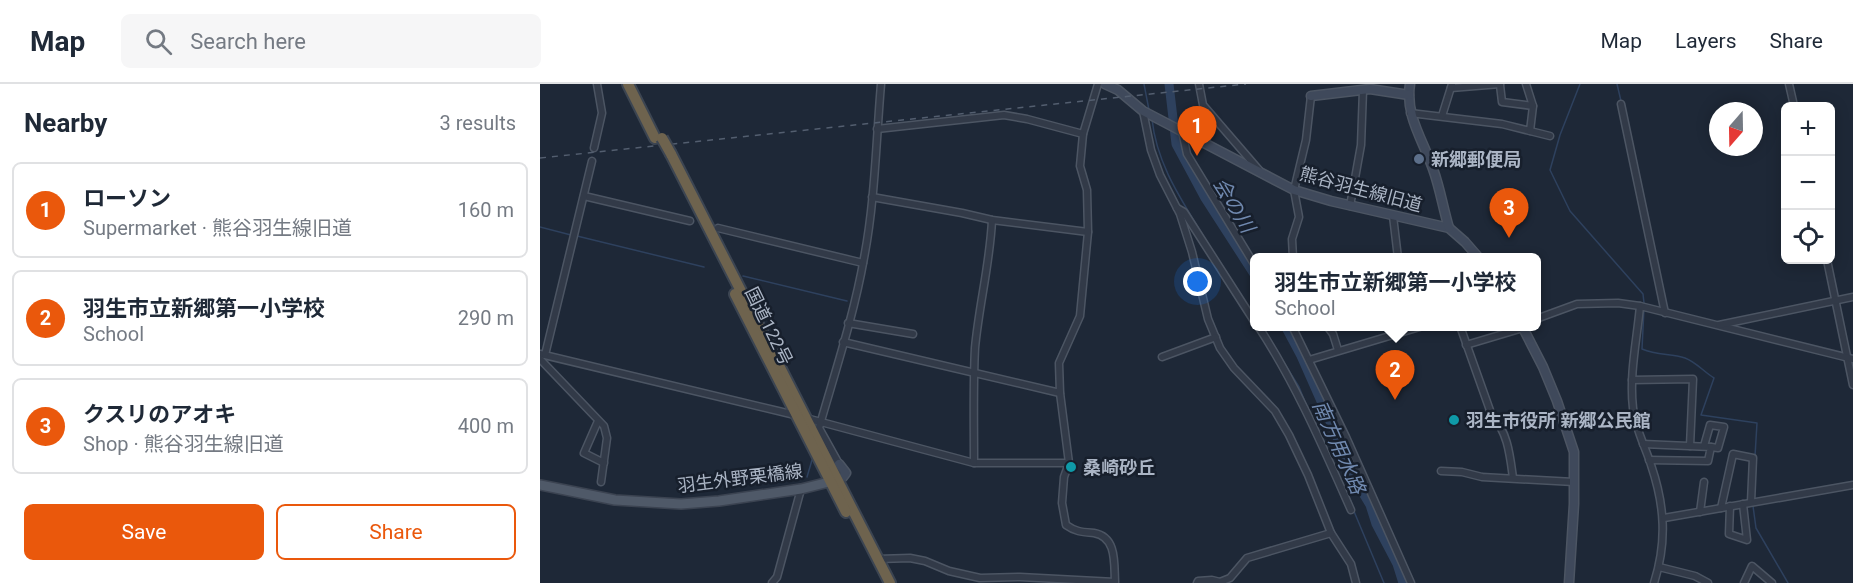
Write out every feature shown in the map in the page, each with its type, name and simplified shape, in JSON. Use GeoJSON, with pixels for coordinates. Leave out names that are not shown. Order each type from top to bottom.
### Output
{"type":"FeatureCollection","features":[{"type":"Feature","properties":{"kind":"highway","name":"国道122号"},"geometry":{"type":"LineString","coordinates":[[628,84],[659,138]]}},
{"type":"Feature","properties":{"kind":"highway","name":"国道122号"},"geometry":{"type":"LineString","coordinates":[[635,84],[659,138],[801,417],[890,583]]}},
{"type":"Feature","properties":{"kind":"highway","name":"国道122号"},"geometry":{"type":"LineString","coordinates":[[834,481],[883,583]]}},
{"type":"Feature","properties":{"kind":"main road","name":"羽生外野栗橋線"},"geometry":{"type":"LineString","coordinates":[[540,485],[606,499],[653,504],[719,501],[801,489],[834,481]]}},
{"type":"Feature","properties":{"kind":"street"},"geometry":{"type":"LineString","coordinates":[[594,148],[602,113],[597,84]]}},
{"type":"Feature","properties":{"kind":"street"},"geometry":{"type":"LineString","coordinates":[[834,481],[846,473],[838,464],[819,428],[863,262],[876,168],[881,84]]}},
{"type":"Feature","properties":{"kind":"street"},"geometry":{"type":"LineString","coordinates":[[877,559],[910,558],[925,561],[949,572],[980,578],[1020,577],[1115,582],[1113,549],[1108,540],[1097,534],[1076,532],[1066,525],[1062,503],[1064,477],[1069,463],[1060,393],[1059,363],[1080,316],[1088,232],[1087,190],[1080,166],[1083,134],[1098,84]]}},
{"type":"Feature","properties":{"kind":"street"},"geometry":{"type":"LineString","coordinates":[[1199,84],[1203,105],[1262,172]]}},
{"type":"Feature","properties":{"kind":"street"},"geometry":{"type":"LineString","coordinates":[[1410,84],[1410,112],[1433,169],[1449,228],[1475,253]]}},
{"type":"Feature","properties":{"kind":"street"},"geometry":{"type":"LineString","coordinates":[[1526,84],[1533,106],[1530,131]]}},
{"type":"Feature","properties":{"kind":"street"},"geometry":{"type":"LineString","coordinates":[[1789,84],[1793,102]]}},
{"type":"Feature","properties":{"kind":"street","name":"熊谷羽生線旧道"},"geometry":{"type":"LineString","coordinates":[[1110,85],[1143,111],[1294,190],[1350,206],[1449,228]]}},
{"type":"Feature","properties":{"kind":"street"},"geometry":{"type":"LineString","coordinates":[[1442,116],[1451,86],[1500,85],[1502,102],[1533,106]]}},
{"type":"Feature","properties":{"kind":"street"},"geometry":{"type":"LineString","coordinates":[[1293,253],[1292,239],[1299,217],[1294,190],[1306,140],[1311,96],[1363,90],[1409,95]]}},
{"type":"Feature","properties":{"kind":"street"},"geometry":{"type":"LineString","coordinates":[[1350,206],[1361,145],[1363,90]]}},
{"type":"Feature","properties":{"kind":"street"},"geometry":{"type":"LineString","coordinates":[[1621,104],[1665,313]]}},
{"type":"Feature","properties":{"kind":"street"},"geometry":{"type":"LineString","coordinates":[[1143,111],[1151,150],[1192,252],[1203,300],[1220,348],[1234,368],[1275,411],[1289,435],[1308,475],[1330,533],[1351,564],[1356,583]]}},
{"type":"Feature","properties":{"kind":"street"},"geometry":{"type":"LineString","coordinates":[[1410,112],[1502,124],[1550,136]]}},
{"type":"Feature","properties":{"kind":"street"},"geometry":{"type":"LineString","coordinates":[[877,129],[1004,115],[1083,134]]}},
{"type":"Feature","properties":{"kind":"street"},"geometry":{"type":"LineString","coordinates":[[1182,130],[1187,154],[1250,257]]}},
{"type":"Feature","properties":{"kind":"street"},"geometry":{"type":"LineString","coordinates":[[542,356],[592,161]]}},
{"type":"Feature","properties":{"kind":"street"},"geometry":{"type":"LineString","coordinates":[[584,196],[690,221]]}},
{"type":"Feature","properties":{"kind":"street"},"geometry":{"type":"LineString","coordinates":[[872,197],[992,220],[1088,232]]}},
{"type":"Feature","properties":{"kind":"street"},"geometry":{"type":"LineString","coordinates":[[1176,208],[1184,212],[1250,315]]}},
{"type":"Feature","properties":{"kind":"street"},"geometry":{"type":"LineString","coordinates":[[1393,216],[1397,253]]}},
{"type":"Feature","properties":{"kind":"street"},"geometry":{"type":"LineString","coordinates":[[974,463],[975,346],[991,246],[992,220]]}},
{"type":"Feature","properties":{"kind":"street"},"geometry":{"type":"LineString","coordinates":[[717,228],[863,262]]}},
{"type":"Feature","properties":{"kind":"street"},"geometry":{"type":"LineString","coordinates":[[1828,264],[1850,358],[1853,385]]}},
{"type":"Feature","properties":{"kind":"street"},"geometry":{"type":"LineString","coordinates":[[1715,326],[1853,297]]}},
{"type":"Feature","properties":{"kind":"street"},"geometry":{"type":"LineString","coordinates":[[1541,317],[1577,304],[1618,303],[1640,306],[1850,358]]}},
{"type":"Feature","properties":{"kind":"street"},"geometry":{"type":"LineString","coordinates":[[1640,306],[1632,380],[1633,408],[1664,518],[1664,536],[1654,583]]}},
{"type":"Feature","properties":{"kind":"street"},"geometry":{"type":"LineString","coordinates":[[848,323],[913,334]]}},
{"type":"Feature","properties":{"kind":"street"},"geometry":{"type":"LineString","coordinates":[[1261,331],[1279,358],[1304,406],[1351,510]]}},
{"type":"Feature","properties":{"kind":"street"},"geometry":{"type":"LineString","coordinates":[[1294,331],[1356,459],[1411,583]]}},
{"type":"Feature","properties":{"kind":"street"},"geometry":{"type":"LineString","coordinates":[[1330,331],[1338,350]]}},
{"type":"Feature","properties":{"kind":"street"},"geometry":{"type":"LineString","coordinates":[[1308,360],[1399,331]]}},
{"type":"Feature","properties":{"kind":"street"},"geometry":{"type":"LineString","coordinates":[[1462,331],[1492,416],[1498,422],[1509,448],[1513,478]]}},
{"type":"Feature","properties":{"kind":"street"},"geometry":{"type":"LineString","coordinates":[[1467,345],[1510,331]]}},
{"type":"Feature","properties":{"kind":"street"},"geometry":{"type":"LineString","coordinates":[[1524,331],[1543,367],[1574,452],[1569,583]]}},
{"type":"Feature","properties":{"kind":"street"},"geometry":{"type":"LineString","coordinates":[[1162,357],[1216,337]]}},
{"type":"Feature","properties":{"kind":"street"},"geometry":{"type":"LineString","coordinates":[[843,342],[1060,393]]}},
{"type":"Feature","properties":{"kind":"street"},"geometry":{"type":"LineString","coordinates":[[542,356],[801,417],[974,463],[1069,463]]}},
{"type":"Feature","properties":{"kind":"street"},"geometry":{"type":"LineString","coordinates":[[542,356],[604,426],[607,438],[601,482]]}},
{"type":"Feature","properties":{"kind":"street"},"geometry":{"type":"LineString","coordinates":[[1632,380],[1693,379],[1690,446]]}},
{"type":"Feature","properties":{"kind":"street"},"geometry":{"type":"LineString","coordinates":[[598,421],[584,453],[604,463]]}},
{"type":"Feature","properties":{"kind":"street"},"geometry":{"type":"LineString","coordinates":[[1643,444],[1708,447],[1708,461],[1649,459]]}},
{"type":"Feature","properties":{"kind":"street"},"geometry":{"type":"LineString","coordinates":[[1721,508],[1733,454],[1753,458],[1751,502]]}},
{"type":"Feature","properties":{"kind":"street"},"geometry":{"type":"LineString","coordinates":[[1441,471],[1462,472],[1482,477],[1574,482]]}},
{"type":"Feature","properties":{"kind":"street"},"geometry":{"type":"LineString","coordinates":[[1700,512],[1704,482]]}},
{"type":"Feature","properties":{"kind":"street"},"geometry":{"type":"LineString","coordinates":[[1664,518],[1853,485]]}},
{"type":"Feature","properties":{"kind":"street"},"geometry":{"type":"LineString","coordinates":[[772,583],[777,577],[801,489]]}},
{"type":"Feature","properties":{"kind":"street"},"geometry":{"type":"LineString","coordinates":[[1730,506],[1729,534],[1747,540],[1743,504]]}},
{"type":"Feature","properties":{"kind":"street"},"geometry":{"type":"LineString","coordinates":[[1197,583],[1212,580],[1220,582],[1230,578],[1247,558],[1330,533]]}},
{"type":"Feature","properties":{"kind":"street"},"geometry":{"type":"LineString","coordinates":[[1744,583],[1752,566],[1772,583]]}},
{"type":"Feature","properties":{"kind":"street"},"geometry":{"type":"LineString","coordinates":[[1659,567],[1695,576],[1708,583]]}},
{"type":"Feature","properties":{"kind":"waterway","name":"南方用水路"},"geometry":{"type":"LineString","coordinates":[[1144,84],[1149,110]]}},
{"type":"Feature","properties":{"kind":"waterway","name":"会の川"},"geometry":{"type":"LineString","coordinates":[[1169,84],[1176,144],[1205,198],[1250,268]]}},
{"type":"Feature","properties":{"kind":"waterway"},"geometry":{"type":"LineString","coordinates":[[1580,84],[1560,135],[1550,170],[1570,211],[1643,294],[1644,303]]}},
{"type":"Feature","properties":{"kind":"waterway"},"geometry":{"type":"LineString","coordinates":[[1617,84],[1621,101]]}},
{"type":"Feature","properties":{"kind":"waterway","name":"南方用水路"},"geometry":{"type":"LineString","coordinates":[[1152,119],[1155,137],[1166,170],[1210,247]]}},
{"type":"Feature","properties":{"kind":"waterway"},"geometry":{"type":"LineString","coordinates":[[540,227],[571,235]]}},
{"type":"Feature","properties":{"kind":"waterway"},"geometry":{"type":"LineString","coordinates":[[577,236],[704,267]]}},
{"type":"Feature","properties":{"kind":"waterway"},"geometry":{"type":"LineString","coordinates":[[743,276],[847,301]]}},
{"type":"Feature","properties":{"kind":"waterway"},"geometry":{"type":"LineString","coordinates":[[1644,308],[1642,349],[1685,358],[1714,378],[1701,415],[1757,423],[1755,456]]}},
{"type":"Feature","properties":{"kind":"waterway","name":"会の川"},"geometry":{"type":"LineString","coordinates":[[1288,331],[1358,485],[1370,505],[1376,524],[1397,564],[1403,583]]}},
{"type":"Feature","properties":{"kind":"waterway","name":"南方用水路"},"geometry":{"type":"LineString","coordinates":[[1273,345],[1299,387],[1308,409]]}},
{"type":"Feature","properties":{"kind":"waterway"},"geometry":{"type":"LineString","coordinates":[[807,477],[812,460]]}},
{"type":"Feature","properties":{"kind":"waterway","name":"南方用水路"},"geometry":{"type":"LineString","coordinates":[[1333,462],[1352,504]]}},
{"type":"Feature","properties":{"kind":"waterway"},"geometry":{"type":"LineString","coordinates":[[1753,506],[1756,528],[1788,583]]}},
{"type":"Feature","properties":{"kind":"waterway","name":"南方用水路"},"geometry":{"type":"LineString","coordinates":[[1353,509],[1384,583]]}},
{"type":"Feature","properties":{"kind":"waterway"},"geometry":{"type":"LineString","coordinates":[[777,583],[787,553]]}},
{"type":"Feature","properties":{"kind":"railway"},"geometry":{"type":"LineString","coordinates":[[540,158],[1246,84]]}},
{"type":"Feature","properties":{"kind":"place","name":"ローソン"},"geometry":{"type":"Point","coordinates":[1197,156]}},
{"type":"Feature","properties":{"kind":"place","name":"新郷郵便局"},"geometry":{"type":"Point","coordinates":[1419,159]}},
{"type":"Feature","properties":{"kind":"place","name":"クスリのアオキ"},"geometry":{"type":"Point","coordinates":[1509,238]}},
{"type":"Feature","properties":{"kind":"place","name":"羽生市立新郷第一小学校"},"geometry":{"type":"Point","coordinates":[1395,400]}},
{"type":"Feature","properties":{"kind":"place","name":"羽生市役所 新郷公民館"},"geometry":{"type":"Point","coordinates":[1454,420]}},
{"type":"Feature","properties":{"kind":"place","name":"桑崎砂丘"},"geometry":{"type":"Point","coordinates":[1071,467]}}]}
